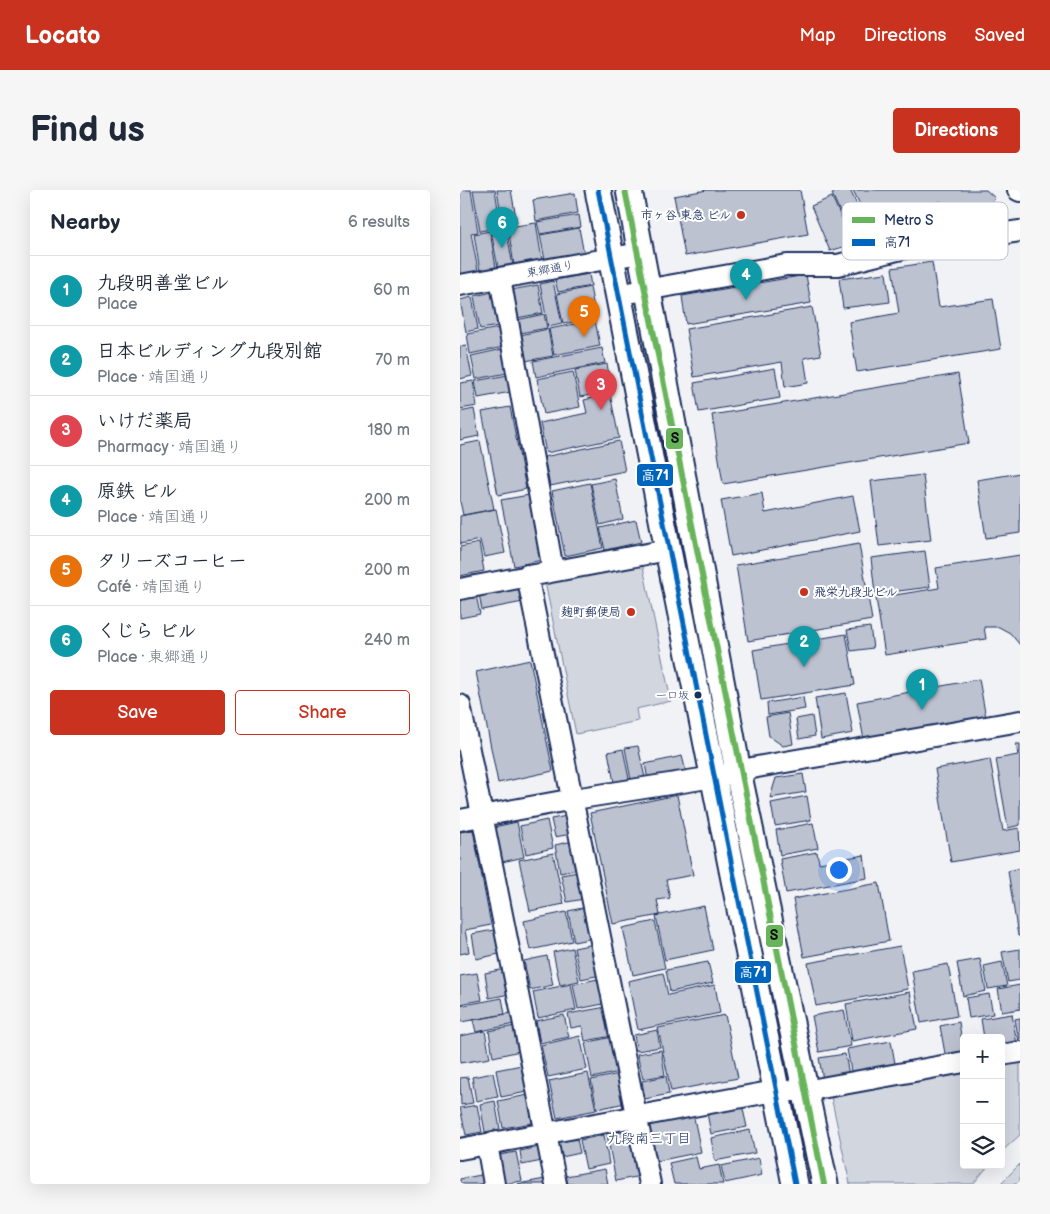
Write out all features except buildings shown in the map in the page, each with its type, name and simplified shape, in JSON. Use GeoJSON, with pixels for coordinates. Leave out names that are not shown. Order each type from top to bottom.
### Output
{"type":"FeatureCollection","features":[{"type":"Feature","properties":{"kind":"main road"},"geometry":{"type":"LineString","coordinates":[[598,190],[617,294],[795,1184]]}},
{"type":"Feature","properties":{"kind":"main road"},"geometry":{"type":"LineString","coordinates":[[629,190],[738,771],[825,1184]]}},
{"type":"Feature","properties":{"kind":"street"},"geometry":{"type":"LineString","coordinates":[[1020,231],[1020,236]]}},
{"type":"Feature","properties":{"kind":"street","name":"東郷通り"},"geometry":{"type":"LineString","coordinates":[[460,285],[640,253]]}},
{"type":"Feature","properties":{"kind":"street"},"geometry":{"type":"LineString","coordinates":[[617,294],[787,265],[838,264],[855,260]]}},
{"type":"Feature","properties":{"kind":"street"},"geometry":{"type":"LineString","coordinates":[[500,278],[553,570]]}},
{"type":"Feature","properties":{"kind":"street"},"geometry":{"type":"LineString","coordinates":[[460,589],[553,570],[668,550]]}},
{"type":"Feature","properties":{"kind":"street"},"geometry":{"type":"LineString","coordinates":[[527,575],[574,799],[650,1184]]}},
{"type":"Feature","properties":{"kind":"street"},"geometry":{"type":"LineString","coordinates":[[460,705],[556,1184]]}},
{"type":"Feature","properties":{"kind":"street"},"geometry":{"type":"LineString","coordinates":[[460,820],[574,799],[714,777],[738,771],[1020,721]]}},
{"type":"Feature","properties":{"kind":"street"},"geometry":{"type":"LineString","coordinates":[[1005,1054],[1020,1052]]}},
{"type":"Feature","properties":{"kind":"street"},"geometry":{"type":"LineString","coordinates":[[460,1149],[776,1091],[805,1091],[960,1063]]}},
{"type":"Feature","properties":{"kind":"street"},"geometry":{"type":"LineString","coordinates":[[487,1144],[494,1184]]}},
{"type":"Feature","properties":{"kind":"shaded area"},"geometry":{"type":"Polygon","coordinates":[[[642,562],[671,701],[636,709],[638,721],[576,734],[545,582],[642,562]]]}},
{"type":"Feature","properties":{"kind":"shaded area"},"geometry":{"type":"Polygon","coordinates":[[[1020,1058],[1020,1135],[1005,1148],[1005,1079],[1005,1060],[1020,1058]]]}},
{"type":"Feature","properties":{"kind":"shaded area"},"geometry":{"type":"Polygon","coordinates":[[[960,1069],[960,1169],[986,1169],[973,1184],[850,1184],[830,1092],[960,1069]]]}},
{"type":"Feature","properties":{"kind":"shaded area"},"geometry":{"type":"Polygon","coordinates":[[[1020,1164],[1020,1184],[1000,1184],[1020,1164]]]}},
{"type":"Feature","properties":{"kind":"metro line","name":"S"},"geometry":{"type":"LineString","coordinates":[[625,190],[824,1184]]}},
{"type":"Feature","properties":{"kind":"transit line","name":"高71"},"geometry":{"type":"LineString","coordinates":[[598,190],[795,1184]]}},
{"type":"Feature","properties":{"kind":"place","name":"市ヶ谷 東急 ビル"},"geometry":{"type":"Point","coordinates":[741,215]}},
{"type":"Feature","properties":{"kind":"place","name":"くじら ビル"},"geometry":{"type":"Point","coordinates":[502,248]}},
{"type":"Feature","properties":{"kind":"place","name":"原鉄 ビル"},"geometry":{"type":"Point","coordinates":[746,300]}},
{"type":"Feature","properties":{"kind":"place","name":"タリーズコーヒー"},"geometry":{"type":"Point","coordinates":[584,337]}},
{"type":"Feature","properties":{"kind":"place","name":"いけだ薬局"},"geometry":{"type":"Point","coordinates":[601,410]}},
{"type":"Feature","properties":{"kind":"place","name":"飛栄九段北ビル"},"geometry":{"type":"Point","coordinates":[804,592]}},
{"type":"Feature","properties":{"kind":"place","name":"麹町郵便局"},"geometry":{"type":"Point","coordinates":[631,612]}},
{"type":"Feature","properties":{"kind":"place","name":"日本ビルディング九段別館"},"geometry":{"type":"Point","coordinates":[804,667]}},
{"type":"Feature","properties":{"kind":"place","name":"一口坂"},"geometry":{"type":"Point","coordinates":[698,695]}},
{"type":"Feature","properties":{"kind":"place","name":"九段明善堂ビル"},"geometry":{"type":"Point","coordinates":[922,710]}},
{"type":"Feature","properties":{"kind":"district","name":"九段南三丁目"},"geometry":{"type":"Point","coordinates":[649,1138]}}]}
